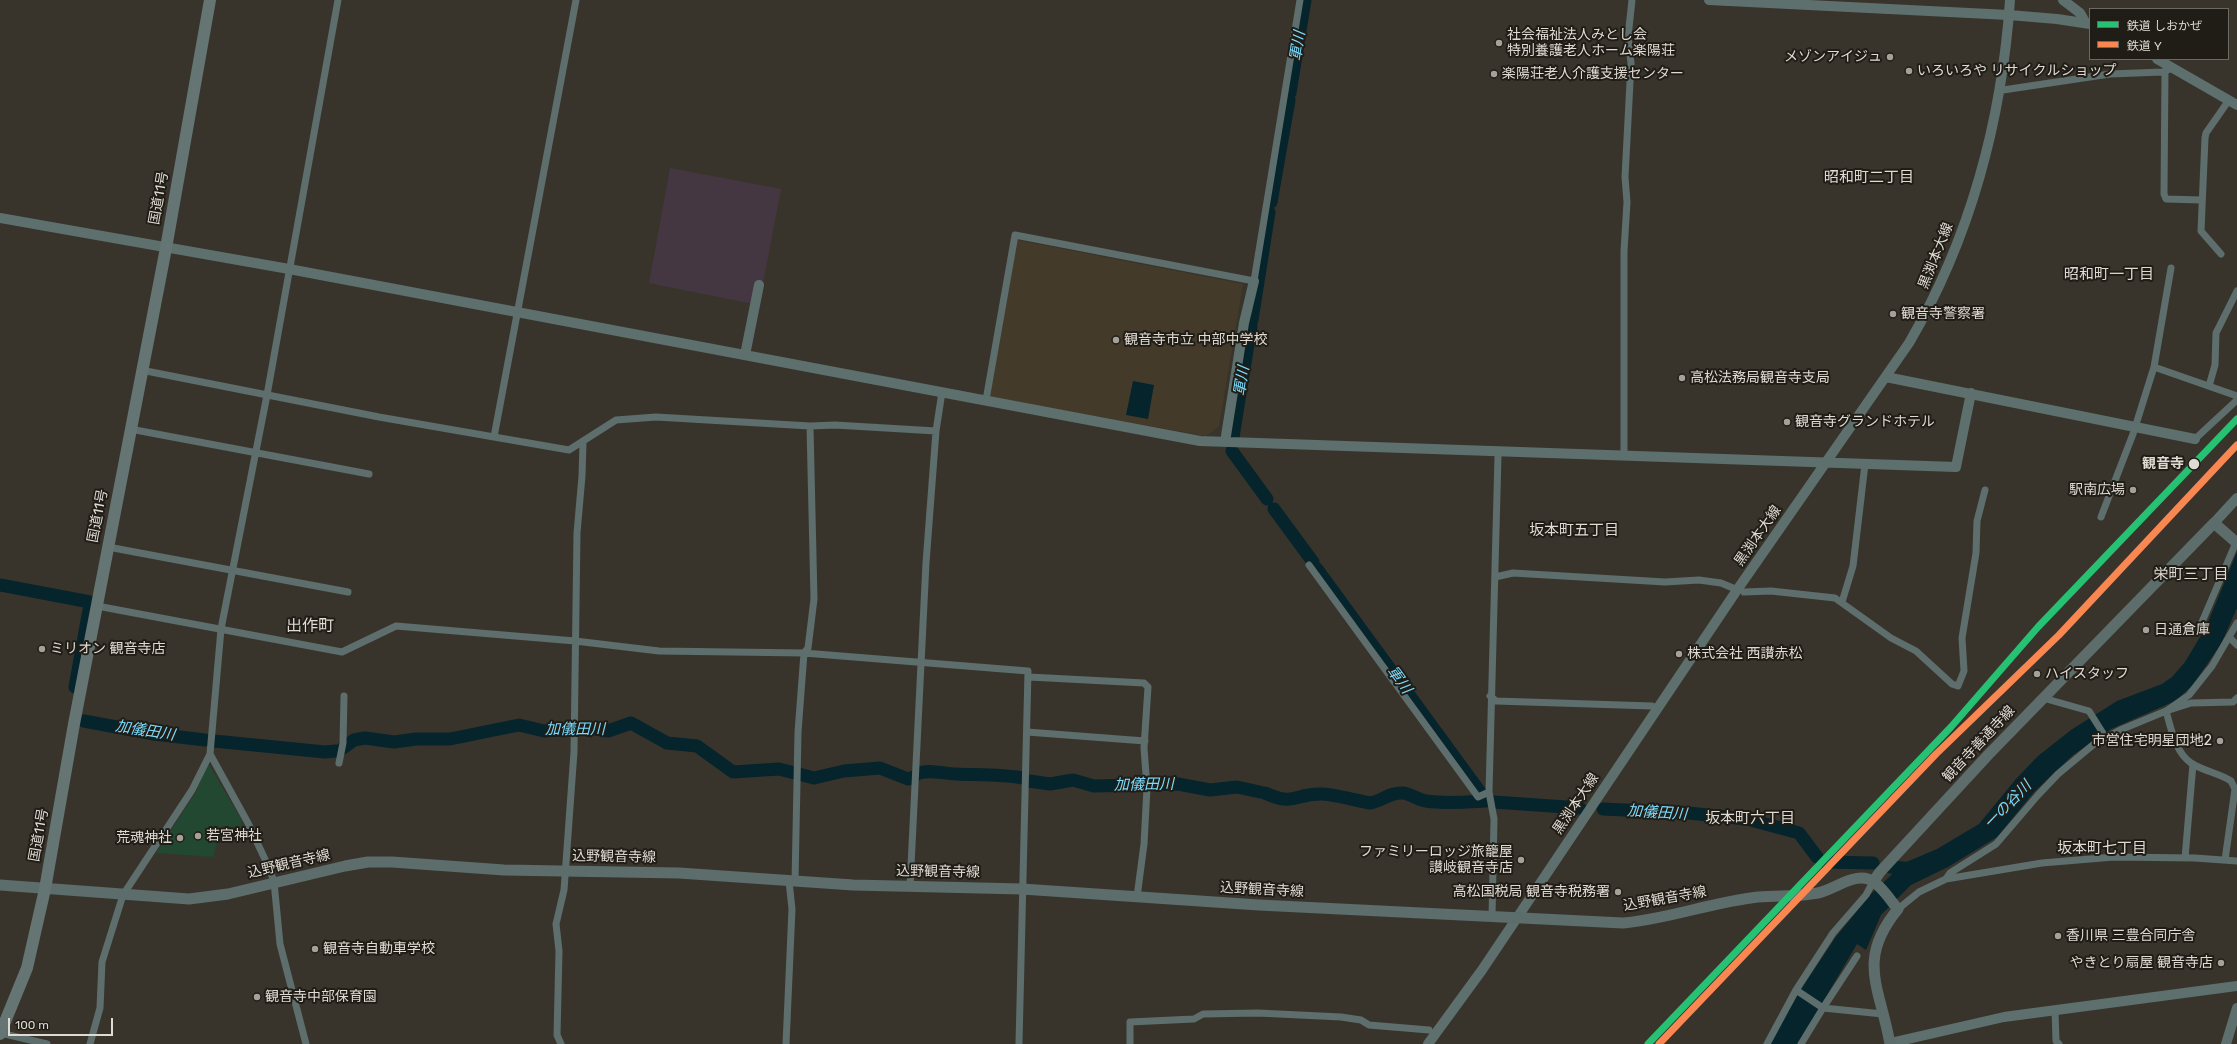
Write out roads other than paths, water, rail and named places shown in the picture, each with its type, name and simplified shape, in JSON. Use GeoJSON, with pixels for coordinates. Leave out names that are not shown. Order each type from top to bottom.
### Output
{"type":"FeatureCollection","features":[{"type":"Feature","properties":{"kind":"highway","name":"国道11号"},"geometry":{"type":"LineString","coordinates":[[0,1033],[27,968],[45,889],[96,606],[166,248],[210,0]]}},
{"type":"Feature","properties":{"kind":"main road"},"geometry":{"type":"LineString","coordinates":[[2214,523],[2237,542]]}},
{"type":"Feature","properties":{"kind":"main road","name":"観音寺善通寺線"},"geometry":{"type":"LineString","coordinates":[[1875,884],[1880,872],[1988,755],[2214,523]]}},
{"type":"Feature","properties":{"kind":"main road","name":"込野観音寺線"},"geometry":{"type":"LineString","coordinates":[[0,885],[171,899],[206,898],[368,862],[504,870],[679,873],[792,881],[1022,889],[1492,918],[1623,923],[1645,921],[1758,897],[1821,893],[1858,879],[1867,879],[1875,884]]}},
{"type":"Feature","properties":{"kind":"main road"},"geometry":{"type":"LineString","coordinates":[[1875,884],[1896,907],[1878,938],[1874,952],[1876,988],[1890,1044]]}},
{"type":"Feature","properties":{"kind":"street"},"geometry":{"type":"LineString","coordinates":[[90,1044],[100,1008],[102,962],[123,895],[192,790],[210,754],[221,629],[267,395],[288,269],[338,0]]}},
{"type":"Feature","properties":{"kind":"street"},"geometry":{"type":"LineString","coordinates":[[494,437],[576,0]]}},
{"type":"Feature","properties":{"kind":"street"},"geometry":{"type":"LineString","coordinates":[[1225,442],[1244,323],[1254,281],[1300,0]]}},
{"type":"Feature","properties":{"kind":"street"},"geometry":{"type":"LineString","coordinates":[[1624,456],[1624,251],[1627,202],[1624,178],[1631,63],[1628,37],[1632,0]]}},
{"type":"Feature","properties":{"kind":"street"},"geometry":{"type":"LineString","coordinates":[[1709,0],[1859,4],[2009,15],[2088,23]]}},
{"type":"Feature","properties":{"kind":"street","name":"黒渕本大線"},"geometry":{"type":"LineString","coordinates":[[1428,1044],[1482,970],[1737,590],[1886,377],[1928,311],[1969,210],[1989,144],[2010,0]]}},
{"type":"Feature","properties":{"kind":"street"},"geometry":{"type":"LineString","coordinates":[[2063,0],[2080,13],[2088,23]]}},
{"type":"Feature","properties":{"kind":"street"},"geometry":{"type":"LineString","coordinates":[[2159,60],[2169,69],[2233,103],[2206,133],[2201,200],[2201,231],[2221,254]]}},
{"type":"Feature","properties":{"kind":"street"},"geometry":{"type":"LineString","coordinates":[[2003,90],[2110,74],[2169,69]]}},
{"type":"Feature","properties":{"kind":"street"},"geometry":{"type":"LineString","coordinates":[[2169,69],[2164,194],[2166,199],[2201,200]]}},
{"type":"Feature","properties":{"kind":"street"},"geometry":{"type":"LineString","coordinates":[[0,218],[288,269],[1200,441],[1956,467],[1971,393]]}},
{"type":"Feature","properties":{"kind":"street"},"geometry":{"type":"LineString","coordinates":[[986,400],[1015,235],[1254,281]]}},
{"type":"Feature","properties":{"kind":"street"},"geometry":{"type":"LineString","coordinates":[[2102,517],[2136,427],[2154,367],[2171,268]]}},
{"type":"Feature","properties":{"kind":"street"},"geometry":{"type":"LineString","coordinates":[[745,355],[759,285]]}},
{"type":"Feature","properties":{"kind":"street"},"geometry":{"type":"LineString","coordinates":[[2209,386],[2214,365],[2216,334],[2235,301],[2237,291]]}},
{"type":"Feature","properties":{"kind":"street"},"geometry":{"type":"LineString","coordinates":[[2154,367],[2237,396]]}},
{"type":"Feature","properties":{"kind":"street"},"geometry":{"type":"LineString","coordinates":[[141,370],[267,395],[569,450],[616,420],[656,417],[810,426],[835,425],[936,431]]}},
{"type":"Feature","properties":{"kind":"street"},"geometry":{"type":"LineString","coordinates":[[1886,377],[2195,439],[2237,400]]}},
{"type":"Feature","properties":{"kind":"street"},"geometry":{"type":"LineString","coordinates":[[910,886],[915,815],[920,661],[936,431],[942,392]]}},
{"type":"Feature","properties":{"kind":"street"},"geometry":{"type":"LineString","coordinates":[[786,1044],[798,732],[804,653],[808,648],[814,599],[810,426]]}},
{"type":"Feature","properties":{"kind":"street"},"geometry":{"type":"LineString","coordinates":[[130,429],[368,474]]}},
{"type":"Feature","properties":{"kind":"street"},"geometry":{"type":"LineString","coordinates":[[561,1044],[557,1035],[559,951],[556,924],[564,890],[566,872],[574,752],[577,533],[582,476],[582,443]]}},
{"type":"Feature","properties":{"kind":"street"},"geometry":{"type":"LineString","coordinates":[[1492,918],[1494,819],[1489,792],[1492,702],[1490,696],[1498,456]]}},
{"type":"Feature","properties":{"kind":"street"},"geometry":{"type":"LineString","coordinates":[[1842,602],[1853,566],[1865,464]]}},
{"type":"Feature","properties":{"kind":"street"},"geometry":{"type":"LineString","coordinates":[[1744,592],[1771,591],[1835,598],[1891,638],[1916,651],[1952,684],[1958,686],[1964,671],[1962,638],[1976,553],[1977,521],[1985,490]]}},
{"type":"Feature","properties":{"kind":"street"},"geometry":{"type":"LineString","coordinates":[[2214,523],[2237,498]]}},
{"type":"Feature","properties":{"kind":"street"},"geometry":{"type":"LineString","coordinates":[[2199,629],[2237,542]]}},
{"type":"Feature","properties":{"kind":"street"},"geometry":{"type":"LineString","coordinates":[[108,547],[348,592]]}},
{"type":"Feature","properties":{"kind":"street"},"geometry":{"type":"LineString","coordinates":[[1309,565],[1478,797],[1489,792]]}},
{"type":"Feature","properties":{"kind":"street"},"geometry":{"type":"LineString","coordinates":[[1495,577],[1513,573],[1665,582],[1698,580],[1721,583],[1733,588]]}},
{"type":"Feature","properties":{"kind":"street"},"geometry":{"type":"LineString","coordinates":[[96,606],[342,652],[396,626],[576,641],[660,651],[804,653],[920,661],[1028,671],[1019,1044]]}},
{"type":"Feature","properties":{"kind":"street"},"geometry":{"type":"LineString","coordinates":[[1946,879],[1950,873],[1996,844],[2058,774],[2106,738],[2166,711],[2178,704],[2201,682],[2230,638],[2237,623]]}},
{"type":"Feature","properties":{"kind":"street"},"geometry":{"type":"LineString","coordinates":[[2230,638],[2237,645]]}},
{"type":"Feature","properties":{"kind":"street"},"geometry":{"type":"LineString","coordinates":[[1029,677],[1147,684],[1149,691],[1145,741],[1147,785],[1144,844],[1137,897]]}},
{"type":"Feature","properties":{"kind":"street"},"geometry":{"type":"LineString","coordinates":[[339,763],[343,743],[344,696]]}},
{"type":"Feature","properties":{"kind":"street"},"geometry":{"type":"LineString","coordinates":[[1490,696],[1496,701],[1652,706]]}},
{"type":"Feature","properties":{"kind":"street"},"geometry":{"type":"LineString","coordinates":[[2043,698],[2090,711],[2106,738]]}},
{"type":"Feature","properties":{"kind":"street"},"geometry":{"type":"LineString","coordinates":[[2166,711],[2191,703],[2233,702],[2237,698]]}},
{"type":"Feature","properties":{"kind":"street"},"geometry":{"type":"LineString","coordinates":[[2166,711],[2173,736],[2184,756],[2193,764],[2225,777],[2231,781],[2235,789],[2225,860]]}},
{"type":"Feature","properties":{"kind":"street"},"geometry":{"type":"LineString","coordinates":[[1027,732],[1145,741]]}},
{"type":"Feature","properties":{"kind":"street"},"geometry":{"type":"LineString","coordinates":[[210,754],[262,851],[274,882],[280,944],[306,1044]]}},
{"type":"Feature","properties":{"kind":"street"},"geometry":{"type":"LineString","coordinates":[[2184,858],[2193,764]]}},
{"type":"Feature","properties":{"kind":"street"},"geometry":{"type":"LineString","coordinates":[[1896,907],[1919,892],[1946,879],[2042,863],[2114,857],[2184,858],[2237,861]]}},
{"type":"Feature","properties":{"kind":"street"},"geometry":{"type":"LineString","coordinates":[[1767,1044],[1796,990],[1833,933],[1875,884]]}},
{"type":"Feature","properties":{"kind":"street"},"geometry":{"type":"LineString","coordinates":[[1801,1044],[1857,956]]}},
{"type":"Feature","properties":{"kind":"street"},"geometry":{"type":"LineString","coordinates":[[1890,1044],[2004,1017],[2237,986]]}},
{"type":"Feature","properties":{"kind":"street"},"geometry":{"type":"LineString","coordinates":[[1796,990],[1823,1008],[1883,1014]]}},
{"type":"Feature","properties":{"kind":"street"},"geometry":{"type":"LineString","coordinates":[[2226,1044],[2237,1008]]}},
{"type":"Feature","properties":{"kind":"street"},"geometry":{"type":"LineString","coordinates":[[2055,1010],[2056,1041],[2059,1044]]}},
{"type":"Feature","properties":{"kind":"street"},"geometry":{"type":"LineString","coordinates":[[1130,1044],[1130,1022],[1194,1019],[1203,1014],[1258,1013],[1341,1017],[1361,1020],[1369,1025],[1429,1030]]}},
{"type":"Feature","properties":{"kind":"street"},"geometry":{"type":"LineString","coordinates":[[0,1033],[47,1044]]}},
{"type":"Feature","properties":{"kind":"water"},"geometry":{"type":"Polygon","coordinates":[[[1133,381],[1154,385],[1148,419],[1126,415],[1133,381]]]}},
{"type":"Feature","properties":{"kind":"water","name":"一の谷川"},"geometry":{"type":"Polygon","coordinates":[[[2237,552],[2237,608],[2221,644],[2192,686],[2175,701],[2111,729],[2073,755],[2034,792],[1997,837],[1948,867],[1911,885],[1881,915],[1866,950],[1857,944],[1798,1044],[1769,1044],[1802,988],[1835,938],[1870,895],[1904,863],[1937,849],[1979,824],[2016,779],[2038,756],[2071,730],[2117,701],[2162,684],[2172,677],[2185,662],[2206,627],[2237,552]]]}},
{"type":"Feature","properties":{"kind":"waterway","name":"軍川"},"geometry":{"type":"LineString","coordinates":[[1290,93],[1305,0]]}},
{"type":"Feature","properties":{"kind":"waterway","name":"軍川"},"geometry":{"type":"LineString","coordinates":[[1271,202],[1289,100]]}},
{"type":"Feature","properties":{"kind":"waterway","name":"軍川"},"geometry":{"type":"LineString","coordinates":[[1252,320],[1269,212]]}},
{"type":"Feature","properties":{"kind":"waterway","name":"軍川"},"geometry":{"type":"LineString","coordinates":[[1233,437],[1251,326]]}},
{"type":"Feature","properties":{"kind":"waterway","name":"軍川"},"geometry":{"type":"LineString","coordinates":[[1232,451],[1267,499]]}},
{"type":"Feature","properties":{"kind":"waterway","name":"軍川"},"geometry":{"type":"LineString","coordinates":[[1274,509],[1313,562]]}},
{"type":"Feature","properties":{"kind":"waterway","name":"軍川"},"geometry":{"type":"LineString","coordinates":[[1317,569],[1480,792]]}},
{"type":"Feature","properties":{"kind":"waterway","name":"加儀田川"},"geometry":{"type":"LineString","coordinates":[[0,585],[90,602]]}},
{"type":"Feature","properties":{"kind":"waterway","name":"加儀田川"},"geometry":{"type":"LineString","coordinates":[[75,687],[89,610]]}},
{"type":"Feature","properties":{"kind":"waterway","name":"加儀田川"},"geometry":{"type":"LineString","coordinates":[[84,721],[154,734],[205,740]]}},
{"type":"Feature","properties":{"kind":"waterway","name":"加儀田川"},"geometry":{"type":"LineString","coordinates":[[343,748],[354,740],[365,738],[394,742],[416,739],[450,739],[519,725],[544,731],[589,728],[608,731],[631,723],[667,743],[697,746],[733,772],[779,769],[814,778],[844,771],[880,768],[908,779],[914,777]]}},
{"type":"Feature","properties":{"kind":"waterway","name":"加儀田川"},"geometry":{"type":"LineString","coordinates":[[214,741],[325,752],[335,751]]}},
{"type":"Feature","properties":{"kind":"waterway","name":"加儀田川"},"geometry":{"type":"LineString","coordinates":[[919,773],[933,772],[1023,778]]}},
{"type":"Feature","properties":{"kind":"waterway","name":"加儀田川"},"geometry":{"type":"LineString","coordinates":[[1029,781],[1050,784],[1073,780],[1094,786],[1178,784],[1210,790],[1237,787],[1260,792]]}},
{"type":"Feature","properties":{"kind":"waterway","name":"加儀田川"},"geometry":{"type":"LineString","coordinates":[[1265,793],[1283,799],[1322,794],[1340,796],[1370,803],[1398,793],[1403,793],[1434,802],[1486,801]]}},
{"type":"Feature","properties":{"kind":"waterway","name":"加儀田川"},"geometry":{"type":"LineString","coordinates":[[1494,802],[1580,808]]}},
{"type":"Feature","properties":{"kind":"waterway","name":"加儀田川"},"geometry":{"type":"LineString","coordinates":[[1603,809],[1688,813],[1747,819],[1799,833],[1817,857]]}},
{"type":"Feature","properties":{"kind":"waterway","name":"加儀田川"},"geometry":{"type":"LineString","coordinates":[[1825,862],[1873,863]]}},
{"type":"Feature","properties":{"kind":"waterway","name":"加儀田川"},"geometry":{"type":"LineString","coordinates":[[1890,867],[1916,869]]}},
{"type":"Feature","properties":{"kind":"rail line","name":"しおかぜ"},"geometry":{"type":"LineString","coordinates":[[1648,1044],[1951,727],[2038,627],[2237,419]]}},
{"type":"Feature","properties":{"kind":"rail line","name":"Y"},"geometry":{"type":"LineString","coordinates":[[1659,1044],[1936,754],[2059,635],[2237,445]]}},
{"type":"Feature","properties":{"kind":"place","name":"社会福祉法人みとし会 特別養護老人ホーム楽陽荘"},"geometry":{"type":"Point","coordinates":[1499,43]}},
{"type":"Feature","properties":{"kind":"place","name":"メゾンアイジュ"},"geometry":{"type":"Point","coordinates":[1890,57]}},
{"type":"Feature","properties":{"kind":"place","name":"いろいろや リサイクルショップ"},"geometry":{"type":"Point","coordinates":[1909,71]}},
{"type":"Feature","properties":{"kind":"place","name":"楽陽荘老人介護支援センター"},"geometry":{"type":"Point","coordinates":[1494,74]}},
{"type":"Feature","properties":{"kind":"place","name":"観音寺警察署"},"geometry":{"type":"Point","coordinates":[1893,314]}},
{"type":"Feature","properties":{"kind":"place","name":"観音寺市立 中部中学校"},"geometry":{"type":"Point","coordinates":[1116,340]}},
{"type":"Feature","properties":{"kind":"place","name":"高松法務局観音寺支局"},"geometry":{"type":"Point","coordinates":[1682,378]}},
{"type":"Feature","properties":{"kind":"place","name":"観音寺グランドホテル"},"geometry":{"type":"Point","coordinates":[1787,422]}},
{"type":"Feature","properties":{"kind":"place","name":"観音寺"},"geometry":{"type":"Point","coordinates":[2194,464]}},
{"type":"Feature","properties":{"kind":"place","name":"駅南広場"},"geometry":{"type":"Point","coordinates":[2133,490]}},
{"type":"Feature","properties":{"kind":"place","name":"日通倉庫"},"geometry":{"type":"Point","coordinates":[2146,630]}},
{"type":"Feature","properties":{"kind":"place","name":"ミリオン 観音寺店"},"geometry":{"type":"Point","coordinates":[42,649]}},
{"type":"Feature","properties":{"kind":"place","name":"株式会社 西讃赤松"},"geometry":{"type":"Point","coordinates":[1679,654]}},
{"type":"Feature","properties":{"kind":"place","name":"ハイスタッフ"},"geometry":{"type":"Point","coordinates":[2037,674]}},
{"type":"Feature","properties":{"kind":"place","name":"市営住宅明星団地2"},"geometry":{"type":"Point","coordinates":[2220,741]}},
{"type":"Feature","properties":{"kind":"place","name":"若宮神社"},"geometry":{"type":"Point","coordinates":[198,836]}},
{"type":"Feature","properties":{"kind":"place","name":"荒魂神社"},"geometry":{"type":"Point","coordinates":[180,838]}},
{"type":"Feature","properties":{"kind":"place","name":"ファミリーロッジ旅籠屋 讃岐観音寺店"},"geometry":{"type":"Point","coordinates":[1521,860]}},
{"type":"Feature","properties":{"kind":"place","name":"高松国税局 観音寺税務署"},"geometry":{"type":"Point","coordinates":[1618,892]}},
{"type":"Feature","properties":{"kind":"place","name":"香川県 三豊合同庁舎"},"geometry":{"type":"Point","coordinates":[2058,936]}},
{"type":"Feature","properties":{"kind":"place","name":"観音寺自動車学校"},"geometry":{"type":"Point","coordinates":[315,949]}},
{"type":"Feature","properties":{"kind":"place","name":"やきとり扇屋 観音寺店"},"geometry":{"type":"Point","coordinates":[2221,963]}},
{"type":"Feature","properties":{"kind":"place","name":"観音寺中部保育園"},"geometry":{"type":"Point","coordinates":[257,997]}},
{"type":"Feature","properties":{"kind":"district","name":"昭和町二丁目"},"geometry":{"type":"Point","coordinates":[1869,178]}},
{"type":"Feature","properties":{"kind":"district","name":"昭和町一丁目"},"geometry":{"type":"Point","coordinates":[2109,275]}},
{"type":"Feature","properties":{"kind":"district","name":"坂本町五丁目"},"geometry":{"type":"Point","coordinates":[1574,531]}},
{"type":"Feature","properties":{"kind":"district","name":"栄町三丁目"},"geometry":{"type":"Point","coordinates":[2191,575]}},
{"type":"Feature","properties":{"kind":"district","name":"出作町"},"geometry":{"type":"Point","coordinates":[310,626]}},
{"type":"Feature","properties":{"kind":"district","name":"坂本町六丁目"},"geometry":{"type":"Point","coordinates":[1750,819]}},
{"type":"Feature","properties":{"kind":"district","name":"坂本町七丁目"},"geometry":{"type":"Point","coordinates":[2102,849]}}]}
